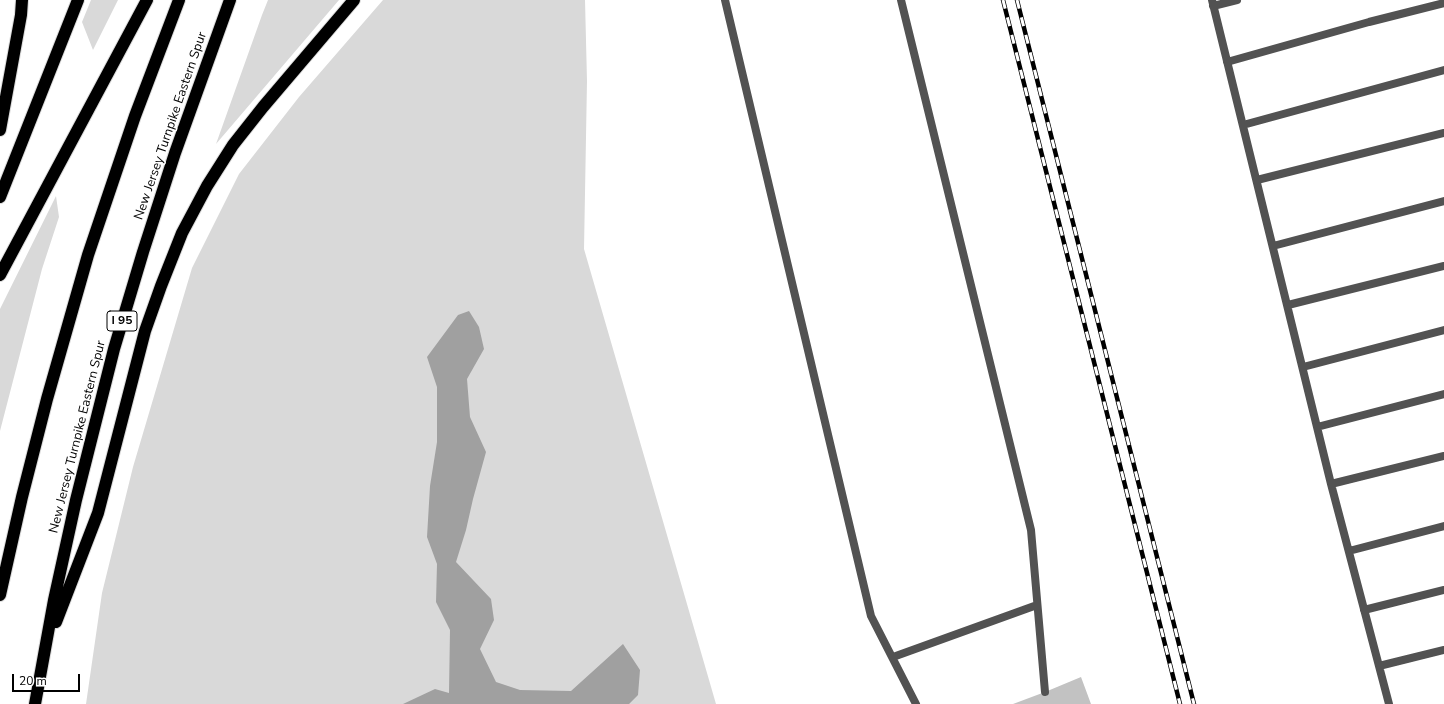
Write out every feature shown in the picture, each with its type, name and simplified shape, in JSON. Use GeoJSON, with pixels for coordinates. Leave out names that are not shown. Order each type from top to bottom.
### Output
{"type":"FeatureCollection","features":[{"type":"Feature","properties":{"kind":"highway"},"geometry":{"type":"LineString","coordinates":[[0,130],[21,14],[22,0]]}},
{"type":"Feature","properties":{"kind":"highway"},"geometry":{"type":"LineString","coordinates":[[0,197],[78,0]]}},
{"type":"Feature","properties":{"kind":"highway"},"geometry":{"type":"LineString","coordinates":[[0,275],[147,0]]}},
{"type":"Feature","properties":{"kind":"highway"},"geometry":{"type":"LineString","coordinates":[[0,595],[22,497],[47,399],[86,262],[135,116],[179,0]]}},
{"type":"Feature","properties":{"kind":"highway","name":"New Jersey Turnpike Eastern Spur"},"geometry":{"type":"LineString","coordinates":[[35,704],[44,651],[76,500],[114,349],[175,153],[230,0]]}},
{"type":"Feature","properties":{"kind":"highway"},"geometry":{"type":"LineString","coordinates":[[44,651],[98,513],[145,331],[160,286],[182,233],[207,186],[233,145],[354,0]]}},
{"type":"Feature","properties":{"kind":"lane"},"geometry":{"type":"LineString","coordinates":[[725,0],[871,616],[916,704]]}},
{"type":"Feature","properties":{"kind":"lane"},"geometry":{"type":"LineString","coordinates":[[901,0],[1031,530],[1045,692]]}},
{"type":"Feature","properties":{"kind":"lane"},"geometry":{"type":"LineString","coordinates":[[1237,0],[1212,3],[1331,484],[1389,704]]}},
{"type":"Feature","properties":{"kind":"lane"},"geometry":{"type":"LineString","coordinates":[[1227,62],[1369,22],[1444,3]]}},
{"type":"Feature","properties":{"kind":"lane"},"geometry":{"type":"LineString","coordinates":[[1243,125],[1444,70]]}},
{"type":"Feature","properties":{"kind":"lane"},"geometry":{"type":"LineString","coordinates":[[1257,180],[1444,133]]}},
{"type":"Feature","properties":{"kind":"lane"},"geometry":{"type":"LineString","coordinates":[[1273,246],[1444,201]]}},
{"type":"Feature","properties":{"kind":"lane"},"geometry":{"type":"LineString","coordinates":[[1288,306],[1444,266]]}},
{"type":"Feature","properties":{"kind":"lane"},"geometry":{"type":"LineString","coordinates":[[1303,367],[1444,330]]}},
{"type":"Feature","properties":{"kind":"lane"},"geometry":{"type":"LineString","coordinates":[[1317,427],[1444,394]]}},
{"type":"Feature","properties":{"kind":"lane"},"geometry":{"type":"LineString","coordinates":[[1331,484],[1444,456]]}},
{"type":"Feature","properties":{"kind":"lane"},"geometry":{"type":"LineString","coordinates":[[1349,551],[1444,526]]}},
{"type":"Feature","properties":{"kind":"lane"},"geometry":{"type":"LineString","coordinates":[[1364,610],[1444,590]]}},
{"type":"Feature","properties":{"kind":"lane"},"geometry":{"type":"LineString","coordinates":[[893,657],[1037,605]]}},
{"type":"Feature","properties":{"kind":"lane"},"geometry":{"type":"LineString","coordinates":[[1379,666],[1444,650]]}},
{"type":"Feature","properties":{"kind":"shaded area"},"geometry":{"type":"Polygon","coordinates":[[[91,0],[118,0],[93,50],[82,22],[91,0]]]}},
{"type":"Feature","properties":{"kind":"shaded area"},"geometry":{"type":"Polygon","coordinates":[[[268,0],[339,0],[216,144],[262,15],[268,0]]]}},
{"type":"Feature","properties":{"kind":"shaded area"},"geometry":{"type":"Polygon","coordinates":[[[383,0],[585,0],[587,81],[584,249],[716,704],[86,704],[102,593],[133,467],[192,268],[239,174],[299,97],[383,0]]]}},
{"type":"Feature","properties":{"kind":"shaded area"},"geometry":{"type":"Polygon","coordinates":[[[56,196],[59,217],[42,269],[0,431],[0,309],[56,196]]]}},
{"type":"Feature","properties":{"kind":"shaded area"},"geometry":{"type":"Polygon","coordinates":[[[469,311],[479,327],[484,349],[467,379],[470,417],[486,452],[466,530],[456,562],[491,599],[494,620],[480,649],[496,682],[520,690],[571,691],[623,644],[640,670],[638,695],[629,704],[403,704],[435,689],[449,693],[450,630],[436,602],[437,564],[427,537],[430,486],[437,442],[437,387],[427,357],[458,315],[469,311]]]}},
{"type":"Feature","properties":{"kind":"building"},"geometry":{"type":"Polygon","coordinates":[[[1081,677],[1091,704],[1013,704],[1045,692],[1081,677]]]}},
{"type":"Feature","properties":{"kind":"railway"},"geometry":{"type":"LineString","coordinates":[[1003,0],[1180,704]]}},
{"type":"Feature","properties":{"kind":"railway"},"geometry":{"type":"LineString","coordinates":[[1017,0],[1194,704]]}}]}
